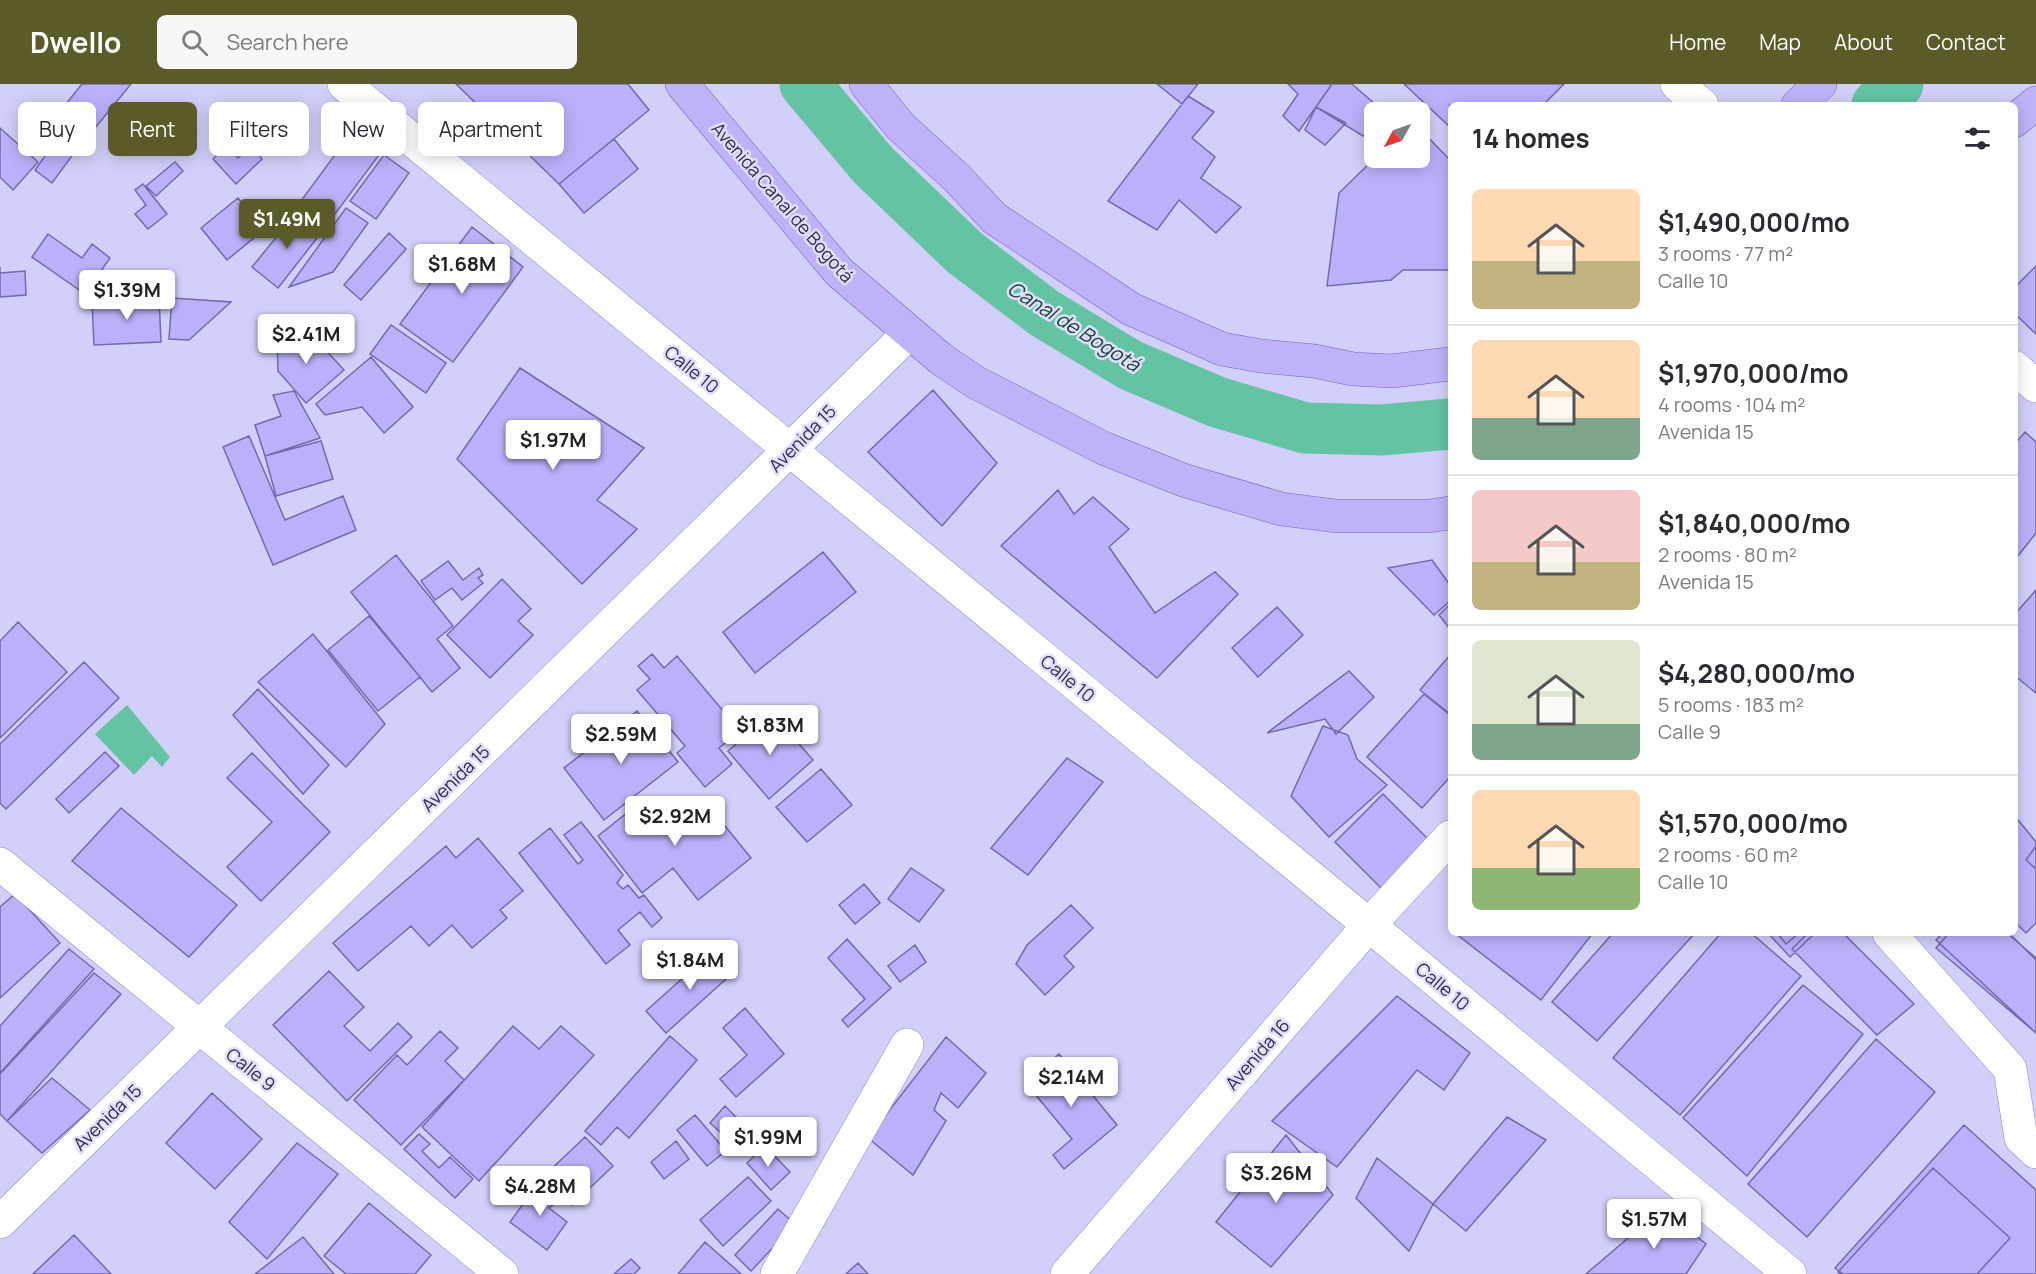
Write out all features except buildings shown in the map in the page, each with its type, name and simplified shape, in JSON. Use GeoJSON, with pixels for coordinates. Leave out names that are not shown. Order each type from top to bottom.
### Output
{"type":"FeatureCollection","features":[{"type":"Feature","properties":{"kind":"main road","name":"Avenida Canal de Bogotá"},"geometry":{"type":"LineString","coordinates":[[682,84],[839,272],[941,359],[975,382],[1103,448],[1183,480],[1281,509],[1336,516],[1429,516],[1448,513]]}},
{"type":"Feature","properties":{"kind":"main road"},"geometry":{"type":"LineString","coordinates":[[866,84],[900,126],[957,178],[994,218],[1131,309],[1222,349],[1314,361],[1353,369],[1392,371],[1448,364]]}},
{"type":"Feature","properties":{"kind":"main road"},"geometry":{"type":"LineString","coordinates":[[1801,102],[1820,84]]}},
{"type":"Feature","properties":{"kind":"main road"},"geometry":{"type":"LineString","coordinates":[[2018,119],[2036,103]]}},
{"type":"Feature","properties":{"kind":"street","name":"Calle 10"},"geometry":{"type":"LineString","coordinates":[[344,84],[1369,925],[1790,1274]]}},
{"type":"Feature","properties":{"kind":"street"},"geometry":{"type":"LineString","coordinates":[[1677,84],[1698,102]]}},
{"type":"Feature","properties":{"kind":"street","name":"Avenida 15"},"geometry":{"type":"LineString","coordinates":[[0,1222],[909,333]]}},
{"type":"Feature","properties":{"kind":"street"},"geometry":{"type":"LineString","coordinates":[[2018,370],[2036,386]]}},
{"type":"Feature","properties":{"kind":"street","name":"Avenida 16"},"geometry":{"type":"LineString","coordinates":[[1067,1274],[1369,925],[1448,839]]}},
{"type":"Feature","properties":{"kind":"street","name":"Calle 9"},"geometry":{"type":"LineString","coordinates":[[0,864],[502,1274]]}},
{"type":"Feature","properties":{"kind":"street"},"geometry":{"type":"LineString","coordinates":[[1892,936],[2010,1069],[2020,1138],[2036,1152]]}},
{"type":"Feature","properties":{"kind":"street"},"geometry":{"type":"LineString","coordinates":[[777,1274],[907,1045]]}},
{"type":"Feature","properties":{"kind":"shaded area"},"geometry":{"type":"Polygon","coordinates":[[[127,705],[170,757],[162,767],[152,756],[134,775],[95,734],[127,705]]]}},
{"type":"Feature","properties":{"kind":"waterway","name":"Canal de Bogotá"},"geometry":{"type":"LineString","coordinates":[[805,84],[873,165],[965,253],[1044,313],[1130,365],[1217,402],[1305,428],[1381,430],[1448,424]]}},
{"type":"Feature","properties":{"kind":"waterway","name":"Canal de Bogotá"},"geometry":{"type":"LineString","coordinates":[[1880,102],[1898,84]]}}]}
